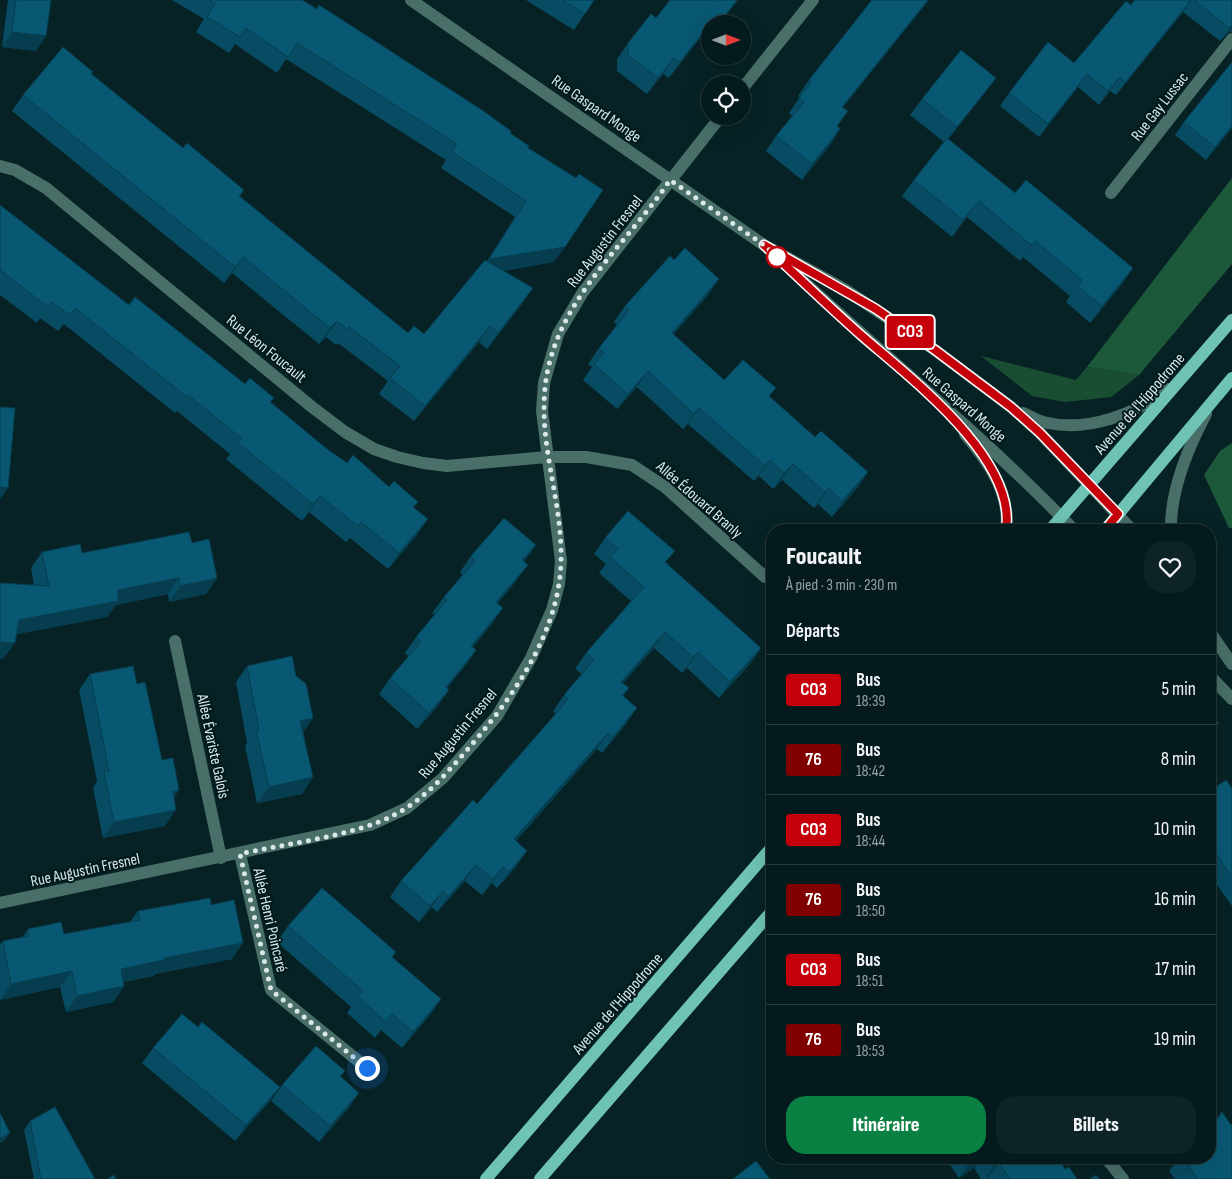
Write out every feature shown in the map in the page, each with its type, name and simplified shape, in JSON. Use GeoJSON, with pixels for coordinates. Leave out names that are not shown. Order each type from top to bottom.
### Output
{"type":"FeatureCollection","features":[{"type":"Feature","properties":{"kind":"main road","name":"Avenue de l'Hippodrome"},"geometry":{"type":"LineString","coordinates":[[1055,524],[1232,320]]}},
{"type":"Feature","properties":{"kind":"main road"},"geometry":{"type":"LineString","coordinates":[[1110,524],[1232,378]]}},
{"type":"Feature","properties":{"kind":"main road","name":"Avenue de l'Hippodrome"},"geometry":{"type":"LineString","coordinates":[[486,1179],[766,854]]}},
{"type":"Feature","properties":{"kind":"main road"},"geometry":{"type":"LineString","coordinates":[[540,1179],[766,918]]}},
{"type":"Feature","properties":{"kind":"street"},"geometry":{"type":"LineString","coordinates":[[751,78],[814,0]]}},
{"type":"Feature","properties":{"kind":"street","name":"Rue Gaspard Monge"},"geometry":{"type":"LineString","coordinates":[[413,1],[764,245],[876,309],[935,350],[1011,407],[1040,433],[1127,524]]}},
{"type":"Feature","properties":{"kind":"street","name":"Rue Gay Lussac"},"geometry":{"type":"LineString","coordinates":[[1111,193],[1232,39]]}},
{"type":"Feature","properties":{"kind":"street","name":"Rue Augustin Fresnel"},"geometry":{"type":"LineString","coordinates":[[0,903],[240,854],[370,825],[407,808],[443,778],[497,716],[514,688],[543,635],[559,584],[561,561],[559,537],[542,410],[544,383],[558,334],[583,292],[655,203],[670,180],[714,125]]}},
{"type":"Feature","properties":{"kind":"street","name":"Rue Léon Foucault"},"geometry":{"type":"LineString","coordinates":[[0,166],[16,170],[46,188],[312,406],[345,432],[374,449],[397,458],[447,466],[547,457]]}},
{"type":"Feature","properties":{"kind":"street","name":"Rue Gaspard Monge"},"geometry":{"type":"LineString","coordinates":[[764,245],[861,335],[988,445],[1068,524]]}},
{"type":"Feature","properties":{"kind":"street"},"geometry":{"type":"LineString","coordinates":[[1011,407],[1047,423],[1073,425],[1096,423],[1125,414],[1153,400],[1180,381]]}},
{"type":"Feature","properties":{"kind":"street"},"geometry":{"type":"LineString","coordinates":[[936,400],[974,445],[991,469],[1006,504],[1006,524]]}},
{"type":"Feature","properties":{"kind":"street"},"geometry":{"type":"LineString","coordinates":[[1172,524],[1178,481],[1196,433],[1212,401]]}},
{"type":"Feature","properties":{"kind":"street","name":"Allée Édouard Branly"},"geometry":{"type":"LineString","coordinates":[[547,457],[586,457],[613,460],[632,465],[647,474],[765,577]]}},
{"type":"Feature","properties":{"kind":"street","name":"Allée Évariste Galois"},"geometry":{"type":"LineString","coordinates":[[175,641],[221,858]]}},
{"type":"Feature","properties":{"kind":"street"},"geometry":{"type":"LineString","coordinates":[[1216,641],[1232,664]]}},
{"type":"Feature","properties":{"kind":"street"},"geometry":{"type":"LineString","coordinates":[[1216,682],[1232,699]]}},
{"type":"Feature","properties":{"kind":"street","name":"Allée Henri Poincaré"},"geometry":{"type":"LineString","coordinates":[[240,854],[271,990],[367,1068]]}},
{"type":"Feature","properties":{"kind":"street"},"geometry":{"type":"LineString","coordinates":[[1111,1164],[1123,1179]]}},
{"type":"Feature","properties":{"kind":"green space"},"geometry":{"type":"Polygon","coordinates":[[[1232,178],[1232,264],[1139,375],[1087,367],[1232,178]]]}},
{"type":"Feature","properties":{"kind":"green space"},"geometry":{"type":"Polygon","coordinates":[[[981,356],[1076,380],[1087,367],[1139,375],[1111,397],[1065,402],[1032,396],[981,356]]]}},
{"type":"Feature","properties":{"kind":"green space"},"geometry":{"type":"Polygon","coordinates":[[[1232,443],[1232,528],[1229,528],[1204,475],[1220,451],[1232,443]]]}},
{"type":"Feature","properties":{"kind":"building"},"geometry":{"type":"Polygon","coordinates":[[[16,0],[51,0],[46,36],[12,32],[16,0]]]}},
{"type":"Feature","properties":{"kind":"building"},"geometry":{"type":"Polygon","coordinates":[[[209,0],[302,0],[317,9],[319,5],[482,110],[511,131],[510,133],[529,146],[528,148],[576,178],[579,174],[603,190],[565,247],[489,259],[526,201],[452,152],[457,144],[297,43],[288,57],[246,28],[240,37],[207,17],[215,4],[209,0]]]}},
{"type":"Feature","properties":{"kind":"building"},"geometry":{"type":"Polygon","coordinates":[[[562,0],[594,0],[585,14],[562,0]]]}},
{"type":"Feature","properties":{"kind":"building"},"geometry":{"type":"Polygon","coordinates":[[[670,0],[737,0],[725,15],[701,15],[701,35],[680,62],[674,58],[658,78],[628,55],[628,43],[651,14],[656,18],[670,0]]]}},
{"type":"Feature","properties":{"kind":"building"},"geometry":{"type":"Polygon","coordinates":[[[872,0],[928,0],[842,107],[848,111],[837,126],[840,129],[812,164],[776,136],[804,102],[799,98],[811,82],[809,80],[872,0]]]}},
{"type":"Feature","properties":{"kind":"building"},"geometry":{"type":"Polygon","coordinates":[[[1135,0],[1191,0],[1126,82],[1119,78],[1108,91],[1087,74],[1048,124],[1009,93],[1048,42],[1074,63],[1126,1],[1131,5],[1135,0]]]}},
{"type":"Feature","properties":{"kind":"building"},"geometry":{"type":"Polygon","coordinates":[[[1194,0],[1232,0],[1232,25],[1229,28],[1194,0]]]}},
{"type":"Feature","properties":{"kind":"building"},"geometry":{"type":"Polygon","coordinates":[[[63,47],[93,72],[91,74],[183,148],[187,143],[244,190],[239,196],[408,333],[414,326],[424,334],[485,260],[533,288],[498,333],[490,326],[425,406],[390,378],[400,366],[349,327],[347,329],[337,321],[330,328],[243,257],[235,267],[23,95],[63,47]]]}},
{"type":"Feature","properties":{"kind":"building"},"geometry":{"type":"Polygon","coordinates":[[[961,50],[996,78],[957,127],[922,99],[961,50]]]}},
{"type":"Feature","properties":{"kind":"building"},"geometry":{"type":"Polygon","coordinates":[[[1232,62],[1232,126],[1215,147],[1184,122],[1232,62]]]}},
{"type":"Feature","properties":{"kind":"building"},"geometry":{"type":"Polygon","coordinates":[[[947,138],[1015,193],[1026,180],[1133,268],[1102,306],[1077,286],[1082,280],[1035,241],[1031,245],[979,201],[963,220],[914,180],[947,138]]]}},
{"type":"Feature","properties":{"kind":"building"},"geometry":{"type":"Polygon","coordinates":[[[0,205],[129,305],[135,297],[245,384],[250,378],[274,398],[270,402],[327,449],[347,463],[353,455],[389,487],[394,481],[418,502],[413,507],[428,519],[399,553],[361,522],[358,526],[320,496],[313,504],[238,443],[241,438],[75,308],[70,315],[51,302],[48,307],[0,270],[0,205]]]}},
{"type":"Feature","properties":{"kind":"building"},"geometry":{"type":"Polygon","coordinates":[[[685,248],[719,279],[672,333],[724,380],[743,360],[776,388],[769,396],[815,437],[821,431],[868,472],[842,501],[829,488],[825,492],[793,464],[784,473],[770,460],[765,466],[699,408],[694,414],[648,371],[628,394],[594,364],[604,353],[599,348],[629,310],[625,306],[670,256],[674,260],[685,248]]]}},
{"type":"Feature","properties":{"kind":"building"},"geometry":{"type":"Polygon","coordinates":[[[0,407],[15,408],[8,488],[0,487],[0,407]]]}},
{"type":"Feature","properties":{"kind":"building"},"geometry":{"type":"Polygon","coordinates":[[[628,511],[675,551],[665,562],[761,648],[730,682],[698,652],[693,657],[665,632],[621,682],[629,688],[622,695],[637,708],[613,737],[608,733],[514,839],[527,851],[509,872],[503,867],[493,879],[476,865],[448,897],[443,891],[430,906],[401,881],[473,800],[477,804],[559,710],[568,699],[564,695],[594,660],[586,653],[644,587],[610,557],[618,549],[605,538],[628,511]]]}},
{"type":"Feature","properties":{"kind":"building"},"geometry":{"type":"Polygon","coordinates":[[[504,518],[536,545],[522,560],[528,565],[496,602],[503,608],[471,646],[476,650],[446,687],[449,690],[429,713],[390,678],[421,642],[416,637],[447,600],[444,597],[475,561],[471,556],[504,518]]]}},
{"type":"Feature","properties":{"kind":"building"},"geometry":{"type":"Polygon","coordinates":[[[189,532],[192,543],[209,539],[217,578],[180,586],[179,578],[118,590],[118,601],[19,620],[15,643],[0,642],[0,583],[49,586],[42,552],[80,544],[82,553],[189,532]]]}},
{"type":"Feature","properties":{"kind":"building"},"geometry":{"type":"Polygon","coordinates":[[[292,656],[296,676],[306,684],[313,718],[300,721],[313,777],[269,787],[256,730],[259,730],[247,666],[292,656]]]}},
{"type":"Feature","properties":{"kind":"building"},"geometry":{"type":"Polygon","coordinates":[[[133,666],[137,684],[145,682],[162,760],[173,758],[179,790],[173,792],[176,810],[114,822],[104,772],[109,771],[90,674],[133,666]]]}},
{"type":"Feature","properties":{"kind":"building"},"geometry":{"type":"Polygon","coordinates":[[[1226,780],[1232,788],[1232,877],[1216,854],[1216,787],[1226,780]]]}},
{"type":"Feature","properties":{"kind":"building"},"geometry":{"type":"Polygon","coordinates":[[[322,888],[396,952],[392,957],[441,999],[413,1032],[392,1014],[386,1022],[358,997],[363,991],[288,926],[322,888]]]}},
{"type":"Feature","properties":{"kind":"building"},"geometry":{"type":"Polygon","coordinates":[[[210,898],[211,905],[234,900],[243,943],[164,958],[164,960],[121,969],[124,986],[77,996],[72,971],[11,984],[3,941],[28,936],[28,929],[61,922],[64,934],[140,920],[138,911],[210,898]]]}},
{"type":"Feature","properties":{"kind":"building"},"geometry":{"type":"Polygon","coordinates":[[[182,1014],[198,1027],[202,1022],[280,1087],[246,1125],[153,1048],[182,1014]]]}},
{"type":"Feature","properties":{"kind":"building"},"geometry":{"type":"Polygon","coordinates":[[[316,1046],[345,1071],[340,1076],[359,1093],[330,1126],[282,1085],[316,1046]]]}},
{"type":"Feature","properties":{"kind":"building"},"geometry":{"type":"Polygon","coordinates":[[[55,1107],[95,1179],[41,1179],[30,1121],[55,1107]]]}},
{"type":"Feature","properties":{"kind":"building"},"geometry":{"type":"Polygon","coordinates":[[[1222,1112],[1232,1124],[1232,1179],[1198,1179],[1187,1164],[1216,1164],[1216,1120],[1222,1112]]]}},
{"type":"Feature","properties":{"kind":"building"},"geometry":{"type":"Polygon","coordinates":[[[0,1113],[10,1133],[0,1138],[0,1113]]]}},
{"type":"Feature","properties":{"kind":"building"},"geometry":{"type":"Polygon","coordinates":[[[756,1161],[770,1179],[733,1179],[756,1161]]]}},
{"type":"Feature","properties":{"kind":"building"},"geometry":{"type":"Polygon","coordinates":[[[1000,1164],[1061,1164],[1065,1169],[1069,1167],[1077,1179],[1010,1179],[1000,1164]]]}},
{"type":"Feature","properties":{"kind":"building"},"geometry":{"type":"Polygon","coordinates":[[[114,1175],[116,1179],[107,1179],[114,1175]]]}},
{"type":"Feature","properties":{"kind":"building"},"geometry":{"type":"Polygon","coordinates":[[[1096,1175],[1099,1179],[1090,1179],[1096,1175]]]}},
{"type":"Feature","properties":{"kind":"bus line","name":"CO3"},"geometry":{"type":"LineString","coordinates":[[1006,524],[1006,504],[1000,484],[974,445],[936,400],[861,335],[764,245],[846,290],[876,309],[1011,407],[1040,433],[1118,514],[1110,524]]}},
{"type":"Feature","properties":{"kind":"route"},"geometry":{"type":"LineString","coordinates":[[367,1068],[271,990],[240,854],[350,830],[389,818],[407,808],[443,778],[497,716],[532,658],[543,635],[559,584],[561,561],[556,505],[542,410],[544,383],[550,358],[558,334],[583,292],[655,203],[670,180],[764,245],[777,257]]}}]}
